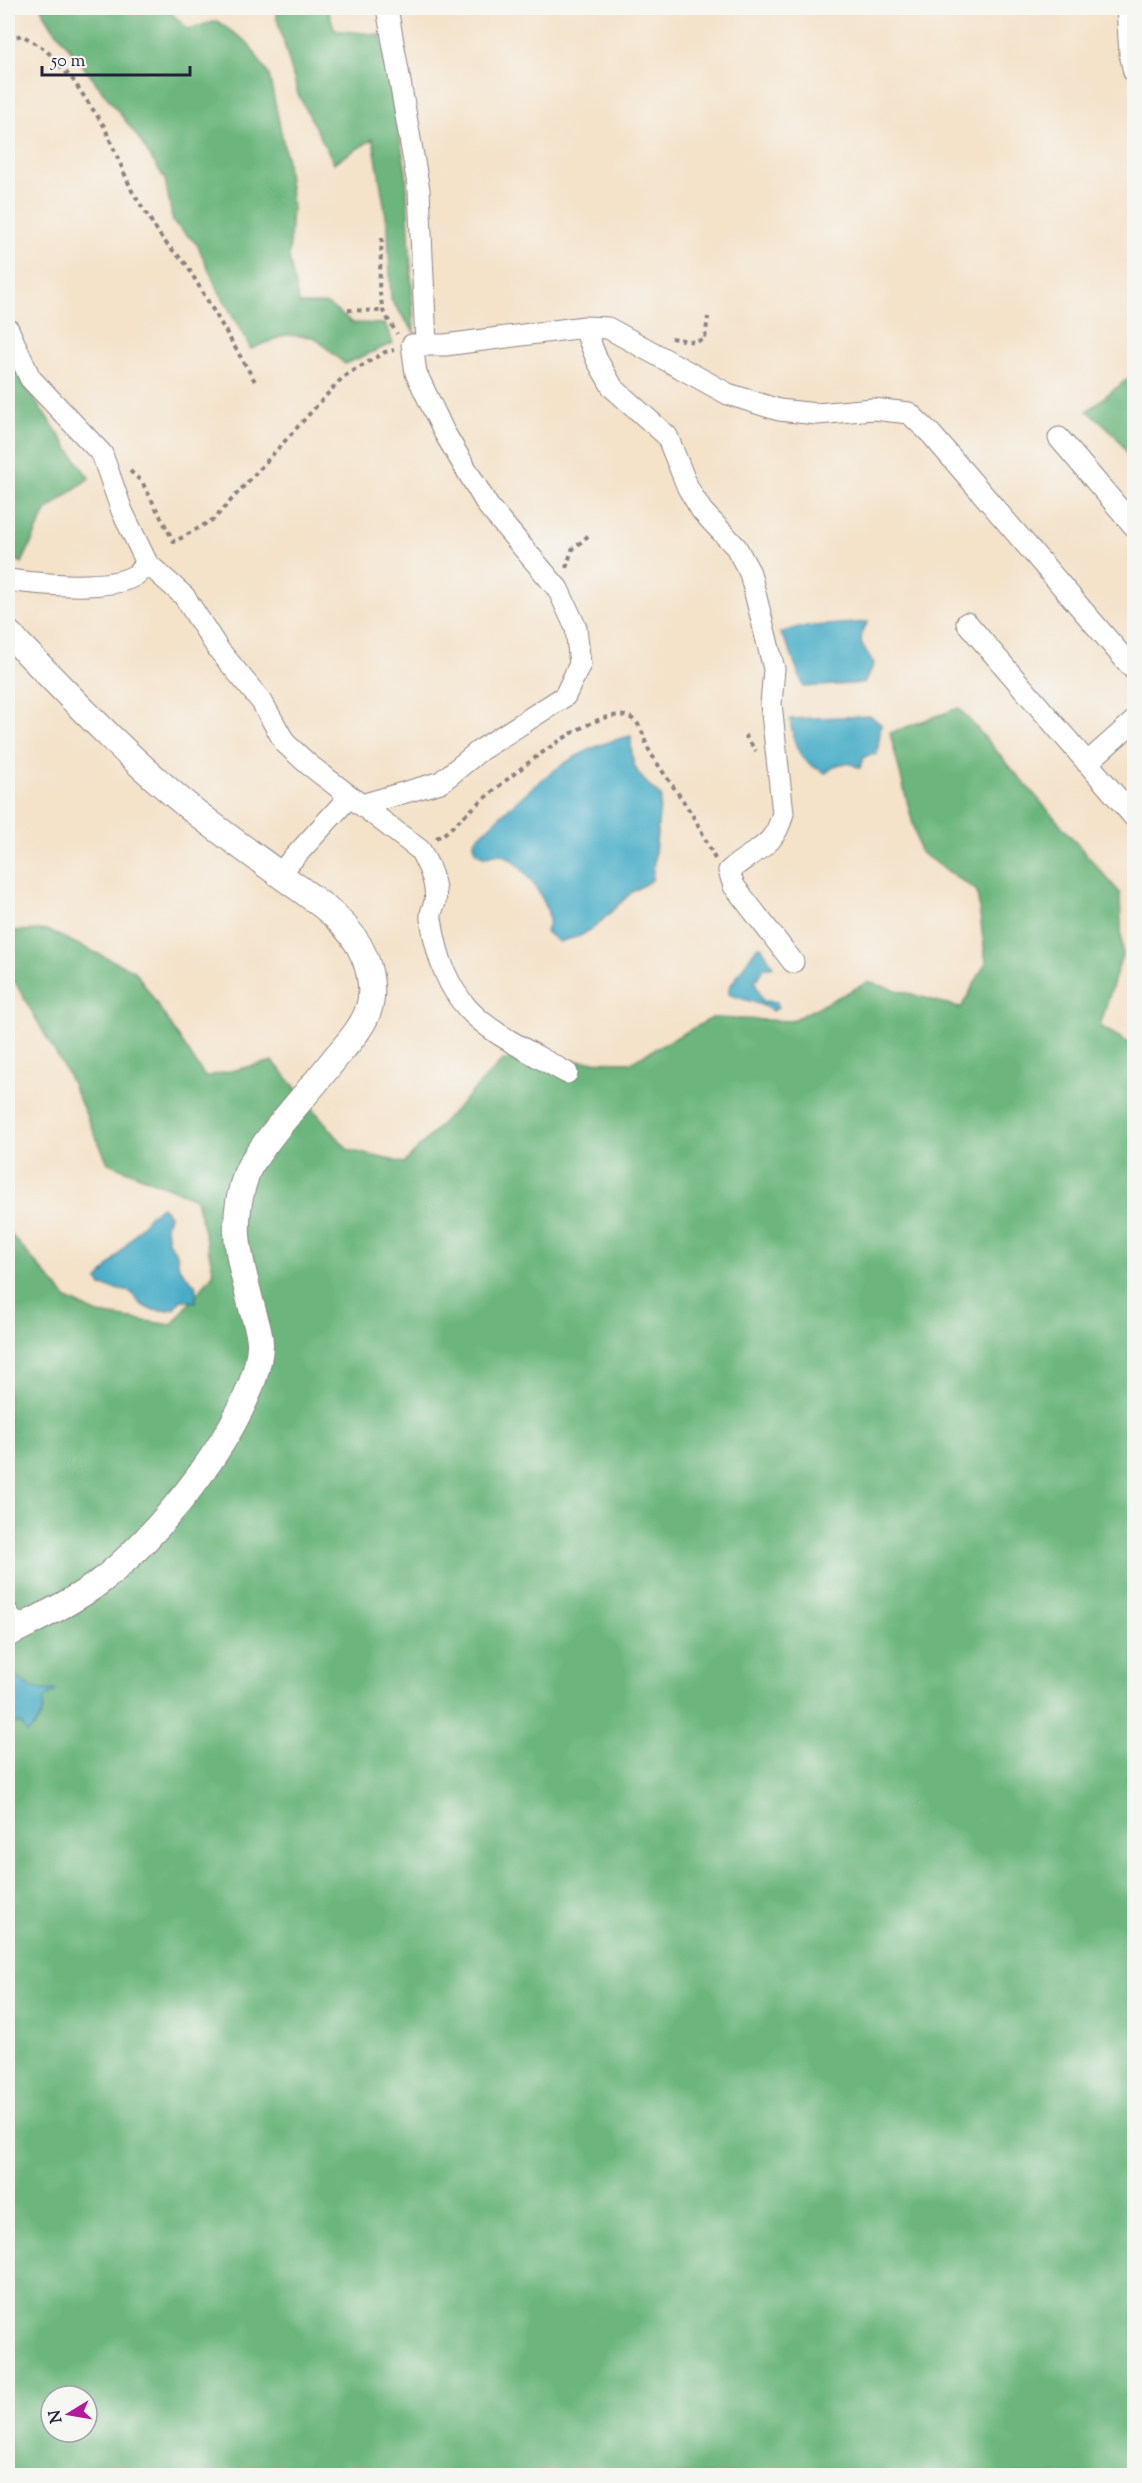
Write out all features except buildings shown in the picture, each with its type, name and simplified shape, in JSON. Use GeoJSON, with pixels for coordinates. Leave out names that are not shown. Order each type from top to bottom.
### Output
{"type":"FeatureCollection","features":[{"type":"Feature","properties":{"kind":"street"},"geometry":{"type":"LineString","coordinates":[[279,874],[356,800],[441,782],[479,751],[565,696],[580,664],[576,628],[558,589],[488,506],[444,432],[416,374],[418,190],[387,8]]}},
{"type":"Feature","properties":{"kind":"street"},"geometry":{"type":"LineString","coordinates":[[1127,8],[1130,54],[1134,72]]}},
{"type":"Feature","properties":{"kind":"street"},"geometry":{"type":"LineString","coordinates":[[415,345],[445,345],[584,327],[608,328],[728,394],[779,410],[817,414],[873,409],[909,413],[939,443],[1134,670]]}},
{"type":"Feature","properties":{"kind":"street"},"geometry":{"type":"LineString","coordinates":[[584,327],[597,360],[613,387],[668,436],[688,488],[702,511],[736,547],[750,573],[774,669],[771,704],[783,813],[779,830],[767,845],[740,861],[729,871],[734,886],[793,962]]}},
{"type":"Feature","properties":{"kind":"street"},"geometry":{"type":"LineString","coordinates":[[8,329],[30,378],[102,454],[122,512],[147,563],[184,596],[218,649],[262,702],[285,743],[420,850],[430,868],[435,899],[430,916],[441,966],[453,991],[471,1015],[494,1031],[567,1073]]}},
{"type":"Feature","properties":{"kind":"street"},"geometry":{"type":"LineString","coordinates":[[1059,438],[1134,526]]}},
{"type":"Feature","properties":{"kind":"street"},"geometry":{"type":"LineString","coordinates":[[8,580],[50,585],[105,584],[134,576],[147,563]]}},
{"type":"Feature","properties":{"kind":"street"},"geometry":{"type":"LineString","coordinates":[[967,623],[1134,818]]}},
{"type":"Feature","properties":{"kind":"street"},"geometry":{"type":"LineString","coordinates":[[8,633],[100,726],[188,806],[320,904],[350,931],[364,956],[369,975],[370,992],[369,1006],[358,1030],[249,1168],[237,1208],[236,1226],[238,1254],[260,1343],[255,1377],[242,1407],[222,1441],[183,1497],[124,1561],[94,1586],[11,1626]]}},
{"type":"Feature","properties":{"kind":"street"},"geometry":{"type":"LineString","coordinates":[[1087,763],[1134,721]]}},
{"type":"Feature","properties":{"kind":"path"},"geometry":{"type":"LineString","coordinates":[[8,39],[22,35],[46,50],[73,80],[104,126],[132,191],[163,240],[186,264],[256,383]]}},
{"type":"Feature","properties":{"kind":"path"},"geometry":{"type":"LineString","coordinates":[[382,238],[379,288],[383,311],[415,345]]}},
{"type":"Feature","properties":{"kind":"path"},"geometry":{"type":"LineString","coordinates":[[348,310],[383,311]]}},
{"type":"Feature","properties":{"kind":"path"},"geometry":{"type":"LineString","coordinates":[[102,454],[120,460],[142,482],[174,542],[214,519],[343,377],[385,352],[415,345]]}},
{"type":"Feature","properties":{"kind":"path"},"geometry":{"type":"LineString","coordinates":[[558,589],[572,550],[591,533]]}},
{"type":"Feature","properties":{"kind":"path"},"geometry":{"type":"LineString","coordinates":[[407,840],[428,841],[443,835],[489,794],[549,748],[586,724],[616,716],[631,718],[642,729],[648,748],[695,819],[716,862],[729,871]]}},
{"type":"Feature","properties":{"kind":"green space"},"geometry":{"type":"Polygon","coordinates":[[[41,8],[166,8],[188,29],[217,21],[248,43],[269,75],[286,155],[292,206],[289,258],[299,304],[327,304],[353,323],[385,324],[393,343],[345,364],[314,337],[285,335],[251,349],[215,284],[197,244],[173,222],[165,179],[135,133],[52,26],[41,8]]]}},
{"type":"Feature","properties":{"kind":"green space"},"geometry":{"type":"Polygon","coordinates":[[[277,8],[327,8],[335,30],[381,35],[406,172],[414,332],[391,300],[388,228],[373,139],[334,163],[298,94],[277,18],[277,8]]]}},
{"type":"Feature","properties":{"kind":"green space"},"geometry":{"type":"Polygon","coordinates":[[[10,354],[26,387],[89,478],[46,511],[22,563],[8,555],[8,355],[10,354]]]}},
{"type":"Feature","properties":{"kind":"green space"},"geometry":{"type":"Polygon","coordinates":[[[1134,374],[1134,476],[1130,474],[1130,464],[1123,446],[1110,430],[1087,411],[1134,374]]]}},
{"type":"Feature","properties":{"kind":"green space"},"geometry":{"type":"Polygon","coordinates":[[[959,708],[1120,893],[1122,955],[1100,1026],[1134,1046],[1134,2475],[8,2475],[8,1231],[67,1299],[98,1314],[172,1325],[214,1273],[196,1199],[108,1163],[68,1075],[15,982],[8,979],[8,929],[10,931],[47,930],[135,971],[205,1077],[273,1061],[348,1150],[404,1163],[503,1060],[631,1062],[712,1018],[791,1021],[868,982],[961,1008],[986,962],[977,891],[920,852],[890,733],[959,708]]]}},
{"type":"Feature","properties":{"kind":"water"},"geometry":{"type":"Polygon","coordinates":[[[868,622],[862,632],[861,643],[874,664],[864,683],[804,687],[788,646],[780,633],[799,627],[868,622]]]}},
{"type":"Feature","properties":{"kind":"water"},"geometry":{"type":"Polygon","coordinates":[[[870,716],[881,724],[877,754],[864,757],[860,768],[842,764],[826,773],[810,764],[799,752],[790,719],[870,716]]]}},
{"type":"Feature","properties":{"kind":"water"},"geometry":{"type":"Polygon","coordinates":[[[631,736],[632,756],[637,770],[646,783],[661,796],[652,880],[632,892],[595,927],[580,936],[559,942],[546,932],[549,920],[547,911],[538,890],[523,870],[506,857],[493,854],[484,857],[475,851],[474,841],[527,792],[565,763],[607,742],[631,736]]]}},
{"type":"Feature","properties":{"kind":"water"},"geometry":{"type":"Polygon","coordinates":[[[761,946],[773,966],[763,969],[755,982],[763,1001],[777,1002],[778,1008],[772,1011],[762,1005],[729,994],[729,988],[757,947],[761,946]]]}},
{"type":"Feature","properties":{"kind":"water"},"geometry":{"type":"Polygon","coordinates":[[[162,1207],[169,1215],[166,1227],[168,1241],[177,1254],[179,1268],[196,1286],[196,1302],[181,1300],[174,1309],[160,1311],[144,1306],[131,1292],[101,1286],[98,1280],[151,1214],[162,1207]]]}},
{"type":"Feature","properties":{"kind":"water"},"geometry":{"type":"Polygon","coordinates":[[[15,1675],[33,1688],[56,1690],[44,1699],[40,1718],[27,1734],[22,1724],[8,1721],[10,1705],[8,1686],[15,1675]]]}}]}
